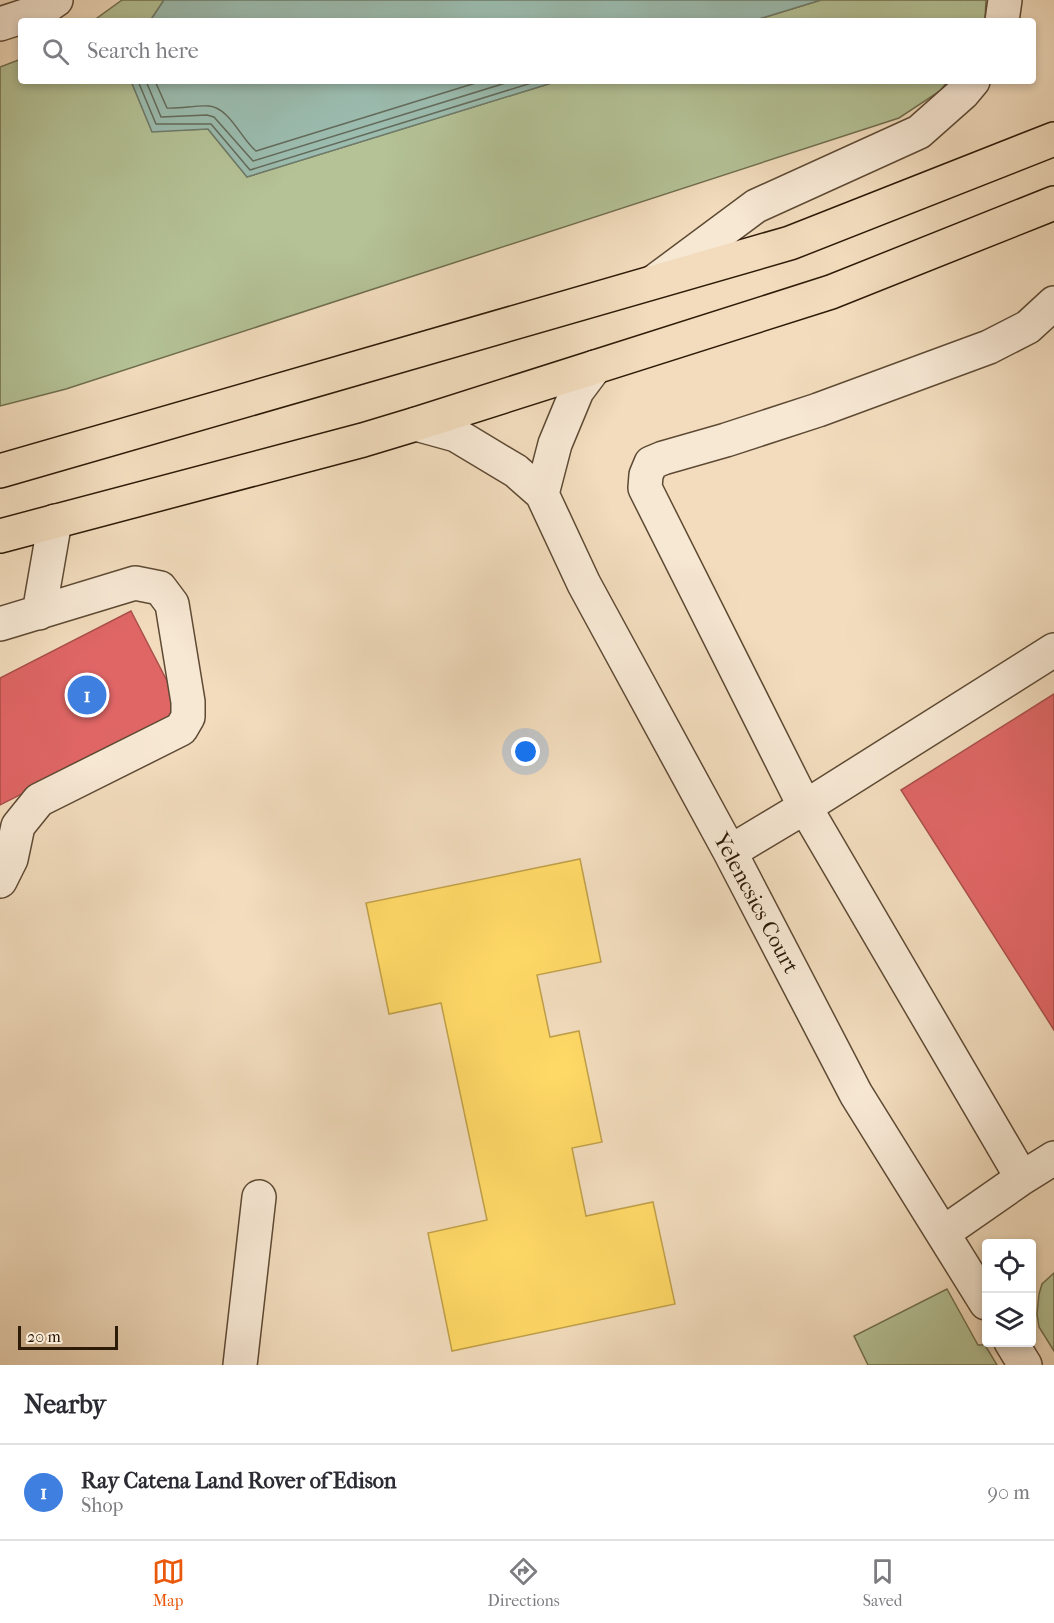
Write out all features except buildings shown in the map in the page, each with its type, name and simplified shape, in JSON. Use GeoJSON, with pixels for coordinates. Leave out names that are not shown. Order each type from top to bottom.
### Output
{"type":"FeatureCollection","features":[{"type":"Feature","properties":{"kind":"highway"},"geometry":{"type":"LineString","coordinates":[[0,471],[790,243],[1054,139]]}},
{"type":"Feature","properties":{"kind":"highway"},"geometry":{"type":"LineString","coordinates":[[0,536],[416,424],[831,292],[1054,203]]}},
{"type":"Feature","properties":{"kind":"street"},"geometry":{"type":"LineString","coordinates":[[18,18],[40,11],[56,0]]}},
{"type":"Feature","properties":{"kind":"street"},"geometry":{"type":"LineString","coordinates":[[1002,18],[1005,0]]}},
{"type":"Feature","properties":{"kind":"street"},"geometry":{"type":"LineString","coordinates":[[0,24],[18,18]]}},
{"type":"Feature","properties":{"kind":"street"},"geometry":{"type":"LineString","coordinates":[[654,282],[756,206],[919,132],[970,84]]}},
{"type":"Feature","properties":{"kind":"street"},"geometry":{"type":"LineString","coordinates":[[1022,1178],[805,807],[645,488],[646,475],[651,464],[663,458],[726,441],[818,411],[989,347],[1028,327],[1054,303]]}},
{"type":"Feature","properties":{"kind":"street"},"geometry":{"type":"LineString","coordinates":[[542,494],[555,444],[577,391],[595,367]]}},
{"type":"Feature","properties":{"kind":"street","name":"Yelencsics Court"},"geometry":{"type":"LineString","coordinates":[[416,424],[456,435],[516,471],[542,494],[584,584],[730,852],[856,1094],[982,1295]]}},
{"type":"Feature","properties":{"kind":"street"},"geometry":{"type":"LineString","coordinates":[[39,613],[55,521]]}},
{"type":"Feature","properties":{"kind":"street"},"geometry":{"type":"LineString","coordinates":[[0,624],[135,583],[160,588],[172,604],[188,702],[188,717],[181,729],[39,800],[18,826],[11,860],[0,881]]}},
{"type":"Feature","properties":{"kind":"street"},"geometry":{"type":"LineString","coordinates":[[730,852],[1054,650]]}},
{"type":"Feature","properties":{"kind":"street"},"geometry":{"type":"LineString","coordinates":[[943,1233],[1054,1158]]}},
{"type":"Feature","properties":{"kind":"street"},"geometry":{"type":"LineString","coordinates":[[240,1365],[259,1197]]}},
{"type":"Feature","properties":{"kind":"street"},"geometry":{"type":"LineString","coordinates":[[1014,1347],[1025,1365]]}},
{"type":"Feature","properties":{"kind":"green space"},"geometry":{"type":"Polygon","coordinates":[[[122,0],[164,0],[152,18],[97,18],[122,0]]]}},
{"type":"Feature","properties":{"kind":"green space"},"geometry":{"type":"Polygon","coordinates":[[[821,0],[986,0],[985,18],[763,18],[821,0]]]}},
{"type":"Feature","properties":{"kind":"green space"},"geometry":{"type":"Polygon","coordinates":[[[18,60],[18,84],[132,84],[152,131],[208,129],[247,177],[548,84],[946,84],[940,91],[899,118],[66,389],[0,406],[0,67],[18,60]]]}},
{"type":"Feature","properties":{"kind":"green space"},"geometry":{"type":"Polygon","coordinates":[[[1054,1273],[1054,1351],[1039,1327],[1037,1314],[1042,1284],[1054,1273]]]}},
{"type":"Feature","properties":{"kind":"green space"},"geometry":{"type":"Polygon","coordinates":[[[947,1289],[978,1345],[986,1347],[997,1365],[868,1365],[854,1336],[947,1289]]]}},
{"type":"Feature","properties":{"kind":"water"},"geometry":{"type":"Polygon","coordinates":[[[164,0],[821,0],[762,18],[152,18],[164,0]]]}},
{"type":"Feature","properties":{"kind":"water"},"geometry":{"type":"Polygon","coordinates":[[[132,84],[548,84],[247,177],[208,129],[152,132],[132,84]]]}},
{"type":"Feature","properties":{"kind":"place","name":"Ray Catena Land Rover of Edison"},"geometry":{"type":"Point","coordinates":[87,695]}}]}
